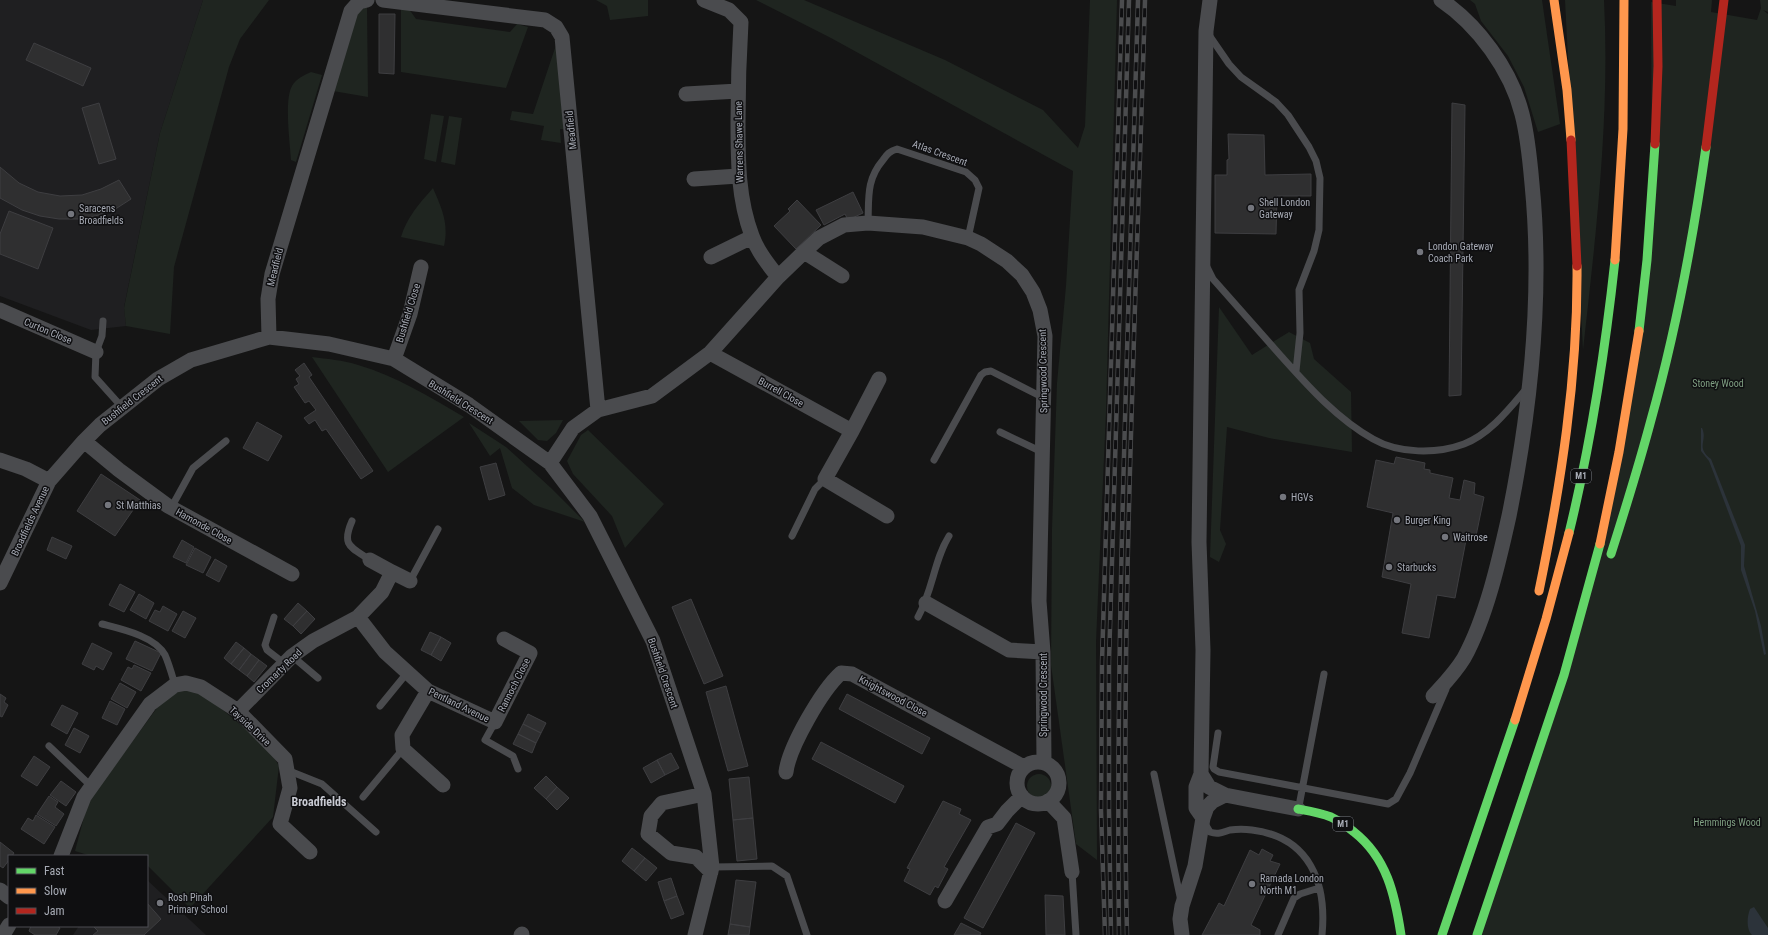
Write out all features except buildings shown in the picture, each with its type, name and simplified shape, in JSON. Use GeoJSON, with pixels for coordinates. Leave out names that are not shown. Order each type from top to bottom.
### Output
{"type":"FeatureCollection","features":[{"type":"Feature","properties":{"kind":"highway","name":"M1"},"geometry":{"type":"LineString","coordinates":[[1538,597],[1552,532],[1568,420],[1573,362],[1576,288],[1574,181],[1564,72],[1554,0]]}},
{"type":"Feature","properties":{"kind":"highway","name":"M1"},"geometry":{"type":"LineString","coordinates":[[1442,935],[1532,668],[1574,510],[1595,405],[1611,299],[1622,189],[1625,91],[1624,0]]}},
{"type":"Feature","properties":{"kind":"highway"},"geometry":{"type":"LineString","coordinates":[[1477,935],[1563,677],[1593,572],[1606,518],[1628,410],[1644,295],[1654,192],[1658,83],[1657,0]]}},
{"type":"Feature","properties":{"kind":"highway"},"geometry":{"type":"LineString","coordinates":[[1610,560],[1656,404],[1680,302],[1699,199],[1724,0]]}},
{"type":"Feature","properties":{"kind":"highway"},"geometry":{"type":"LineString","coordinates":[[1529,782],[1582,646]]}},
{"type":"Feature","properties":{"kind":"highway","name":"M1"},"geometry":{"type":"LineString","coordinates":[[1498,771],[1527,650]]}},
{"type":"Feature","properties":{"kind":"highway","name":"M1"},"geometry":{"type":"LineString","coordinates":[[1298,809],[1331,818],[1348,826],[1378,856],[1387,870],[1395,896],[1401,935]]}},
{"type":"Feature","properties":{"kind":"street","name":"Meadfield"},"geometry":{"type":"LineString","coordinates":[[269,337],[268,299],[272,274],[351,11],[359,2],[367,0]]}},
{"type":"Feature","properties":{"kind":"street","name":"Meadfield"},"geometry":{"type":"LineString","coordinates":[[383,0],[545,20],[556,27],[562,37],[598,410]]}},
{"type":"Feature","properties":{"kind":"street","name":"Warrens Shawe Lane"},"geometry":{"type":"LineString","coordinates":[[704,0],[729,10],[741,22],[738,91],[738,176],[743,206],[752,237],[762,256],[778,277]]}},
{"type":"Feature","properties":{"kind":"street"},"geometry":{"type":"LineString","coordinates":[[1203,818],[1196,808],[1196,787],[1201,774],[1203,650],[1199,542],[1206,31],[1210,0]]}},
{"type":"Feature","properties":{"kind":"street"},"geometry":{"type":"LineString","coordinates":[[1433,696],[1452,676],[1464,658],[1479,624],[1502,547],[1518,471],[1530,385],[1536,303],[1535,213],[1527,137],[1522,112],[1512,86],[1498,60],[1467,23],[1441,0]]}},
{"type":"Feature","properties":{"kind":"street"},"geometry":{"type":"LineString","coordinates":[[686,94],[738,91]]}},
{"type":"Feature","properties":{"kind":"street"},"geometry":{"type":"LineString","coordinates":[[694,179],[738,176]]}},
{"type":"Feature","properties":{"kind":"street","name":"Springwood Crescent"},"geometry":{"type":"LineString","coordinates":[[550,463],[573,428],[598,410],[652,396],[710,353],[778,277],[804,252],[820,238],[844,225],[868,223],[923,227],[968,238],[991,249],[1022,275],[1033,292],[1040,310],[1045,336],[1039,601],[1043,652],[1044,762]]}},
{"type":"Feature","properties":{"kind":"street"},"geometry":{"type":"LineString","coordinates":[[711,257],[752,237]]}},
{"type":"Feature","properties":{"kind":"street"},"geometry":{"type":"LineString","coordinates":[[804,252],[842,276]]}},
{"type":"Feature","properties":{"kind":"street","name":"Bushfield Close"},"geometry":{"type":"LineString","coordinates":[[394,359],[410,314],[421,267]]}},
{"type":"Feature","properties":{"kind":"street","name":"Curton Close"},"geometry":{"type":"LineString","coordinates":[[0,310],[96,352]]}},
{"type":"Feature","properties":{"kind":"street","name":"Bushfield Crescent"},"geometry":{"type":"LineString","coordinates":[[49,480],[84,441],[121,406],[158,379],[191,360],[269,337],[329,344],[394,359],[469,405],[550,463],[590,516],[653,641],[704,794],[712,870]]}},
{"type":"Feature","properties":{"kind":"street","name":"Burrell Close"},"geometry":{"type":"LineString","coordinates":[[710,353],[852,431]]}},
{"type":"Feature","properties":{"kind":"street"},"geometry":{"type":"LineString","coordinates":[[879,380],[825,478],[887,516]]}},
{"type":"Feature","properties":{"kind":"street","name":"Hamonde Close"},"geometry":{"type":"LineString","coordinates":[[84,441],[118,470],[171,508],[292,574]]}},
{"type":"Feature","properties":{"kind":"street"},"geometry":{"type":"LineString","coordinates":[[0,460],[26,469],[49,480]]}},
{"type":"Feature","properties":{"kind":"street","name":"Broadfields Avenue"},"geometry":{"type":"LineString","coordinates":[[0,582],[49,480]]}},
{"type":"Feature","properties":{"kind":"street"},"geometry":{"type":"LineString","coordinates":[[370,560],[410,581]]}},
{"type":"Feature","properties":{"kind":"street","name":"Cromarty Road"},"geometry":{"type":"LineString","coordinates":[[238,711],[289,660],[313,641],[358,617],[382,592],[392,572]]}},
{"type":"Feature","properties":{"kind":"street"},"geometry":{"type":"LineString","coordinates":[[926,603],[1009,650],[1043,652]]}},
{"type":"Feature","properties":{"kind":"street","name":"Pentland Avenue"},"geometry":{"type":"LineString","coordinates":[[358,617],[385,652],[428,691],[495,722]]}},
{"type":"Feature","properties":{"kind":"street","name":"Rannoch Close"},"geometry":{"type":"LineString","coordinates":[[495,722],[530,653],[504,639]]}},
{"type":"Feature","properties":{"kind":"street","name":"Knightswood Close"},"geometry":{"type":"LineString","coordinates":[[786,772],[787,762],[795,741],[831,682],[841,673],[852,674],[1024,767]]}},
{"type":"Feature","properties":{"kind":"street","name":"Tayside Drive"},"geometry":{"type":"LineString","coordinates":[[175,685],[186,683],[201,687],[238,711],[285,759],[290,788],[280,824],[310,852]]}},
{"type":"Feature","properties":{"kind":"street"},"geometry":{"type":"LineString","coordinates":[[61,855],[84,797],[91,786],[150,704],[175,685]]}},
{"type":"Feature","properties":{"kind":"street"},"geometry":{"type":"LineString","coordinates":[[428,691],[402,736],[403,749],[443,785]]}},
{"type":"Feature","properties":{"kind":"street"},"geometry":{"type":"LineString","coordinates":[[1044,762],[1050,765],[1055,770],[1059,784],[1054,797],[1048,801],[1034,803],[1027,801],[1022,796],[1017,784],[1017,778],[1024,767],[1030,763],[1044,762]]}},
{"type":"Feature","properties":{"kind":"street"},"geometry":{"type":"LineString","coordinates":[[1201,774],[1209,787],[1225,795],[1298,809]]}},
{"type":"Feature","properties":{"kind":"street"},"geometry":{"type":"LineString","coordinates":[[695,935],[712,870],[696,857],[671,853],[648,834],[652,816],[662,802],[704,794]]}},
{"type":"Feature","properties":{"kind":"street"},"geometry":{"type":"LineString","coordinates":[[1182,935],[1180,919],[1182,906],[1195,866],[1203,818],[1207,807],[1213,801],[1225,795]]}},
{"type":"Feature","properties":{"kind":"street"},"geometry":{"type":"LineString","coordinates":[[945,901],[988,827],[998,824],[1007,811],[1022,796]]}},
{"type":"Feature","properties":{"kind":"street"},"geometry":{"type":"LineString","coordinates":[[1048,801],[1064,818],[1072,872]]}},
{"type":"Feature","properties":{"kind":"street"},"geometry":{"type":"LineString","coordinates":[[0,890],[8,896]]}},
{"type":"Feature","properties":{"kind":"lane"},"geometry":{"type":"LineString","coordinates":[[1206,31],[1233,68],[1242,77],[1276,102],[1288,115],[1309,147],[1316,161],[1320,178],[1319,230],[1314,251],[1299,290],[1300,333],[1296,372]]}},
{"type":"Feature","properties":{"kind":"lane","name":"Atlas Crescent"},"geometry":{"type":"LineString","coordinates":[[868,223],[870,180],[873,173],[890,151],[897,149],[966,172],[975,180],[979,188],[968,238]]}},
{"type":"Feature","properties":{"kind":"lane"},"geometry":{"type":"LineString","coordinates":[[1204,261],[1213,279],[1296,372],[1343,418],[1373,440],[1393,447],[1414,451],[1437,450],[1465,444],[1492,426],[1530,385]]}},
{"type":"Feature","properties":{"kind":"lane"},"geometry":{"type":"LineString","coordinates":[[103,321],[102,336],[96,352],[95,377],[121,406]]}},
{"type":"Feature","properties":{"kind":"lane"},"geometry":{"type":"LineString","coordinates":[[934,460],[981,375],[985,372],[992,371],[1044,398]]}},
{"type":"Feature","properties":{"kind":"lane"},"geometry":{"type":"LineString","coordinates":[[1000,432],[1042,452]]}},
{"type":"Feature","properties":{"kind":"lane"},"geometry":{"type":"LineString","coordinates":[[171,508],[193,468],[226,441]]}},
{"type":"Feature","properties":{"kind":"lane"},"geometry":{"type":"LineString","coordinates":[[792,536],[815,489],[825,478]]}},
{"type":"Feature","properties":{"kind":"lane"},"geometry":{"type":"LineString","coordinates":[[352,521],[346,534],[349,544],[370,560]]}},
{"type":"Feature","properties":{"kind":"lane"},"geometry":{"type":"LineString","coordinates":[[410,581],[438,529]]}},
{"type":"Feature","properties":{"kind":"lane"},"geometry":{"type":"LineString","coordinates":[[918,617],[926,603],[941,549],[949,536]]}},
{"type":"Feature","properties":{"kind":"lane"},"geometry":{"type":"LineString","coordinates":[[274,617],[265,645],[267,650],[289,660],[318,678]]}},
{"type":"Feature","properties":{"kind":"lane"},"geometry":{"type":"LineString","coordinates":[[102,624],[131,632],[155,644],[164,654],[175,685]]}},
{"type":"Feature","properties":{"kind":"lane"},"geometry":{"type":"LineString","coordinates":[[380,706],[407,673]]}},
{"type":"Feature","properties":{"kind":"lane"},"geometry":{"type":"LineString","coordinates":[[1298,809],[1324,674]]}},
{"type":"Feature","properties":{"kind":"lane"},"geometry":{"type":"LineString","coordinates":[[1218,733],[1214,769],[1302,788],[1388,804],[1396,799],[1410,773],[1452,676]]}},
{"type":"Feature","properties":{"kind":"lane"},"geometry":{"type":"LineString","coordinates":[[495,722],[485,740],[513,756],[518,769]]}},
{"type":"Feature","properties":{"kind":"lane"},"geometry":{"type":"LineString","coordinates":[[49,746],[91,786]]}},
{"type":"Feature","properties":{"kind":"lane"},"geometry":{"type":"LineString","coordinates":[[363,797],[403,749]]}},
{"type":"Feature","properties":{"kind":"lane"},"geometry":{"type":"LineString","coordinates":[[287,770],[322,784],[376,832]]}},
{"type":"Feature","properties":{"kind":"lane"},"geometry":{"type":"LineString","coordinates":[[1154,774],[1182,906]]}},
{"type":"Feature","properties":{"kind":"lane"},"geometry":{"type":"LineString","coordinates":[[1203,818],[1206,828],[1210,832],[1216,834],[1231,830],[1251,830],[1278,836],[1290,843],[1310,863],[1316,873],[1323,909],[1322,935]]}},
{"type":"Feature","properties":{"kind":"lane"},"geometry":{"type":"LineString","coordinates":[[712,870],[772,866],[787,876],[807,935]]}},
{"type":"Feature","properties":{"kind":"lane"},"geometry":{"type":"LineString","coordinates":[[1072,872],[1076,935]]}},
{"type":"Feature","properties":{"kind":"lane"},"geometry":{"type":"LineString","coordinates":[[1278,935],[1294,898],[1300,894],[1319,888]]}},
{"type":"Feature","properties":{"kind":"shaded area","name":"Saracens Broadfields"},"geometry":{"type":"Polygon","coordinates":[[[0,0],[203,0],[160,133],[124,307],[126,326],[91,330],[0,296],[0,0]]]}},
{"type":"Feature","properties":{"kind":"shaded area"},"geometry":{"type":"Polygon","coordinates":[[[1701,428],[1704,437],[1704,451],[1711,459],[1745,545],[1744,566],[1761,626],[1766,654],[1764,655],[1755,611],[1741,570],[1741,546],[1709,461],[1701,451],[1701,428]]]}},
{"type":"Feature","properties":{"kind":"shaded area","name":"Rosh Pinah Primary School"},"geometry":{"type":"Polygon","coordinates":[[[148,881],[206,935],[73,935],[78,927],[148,927],[148,881]]]}},
{"type":"Feature","properties":{"kind":"shaded area"},"geometry":{"type":"Polygon","coordinates":[[[1754,907],[1768,928],[1768,935],[1752,935],[1749,930],[1748,916],[1750,909],[1754,907]]]}},
{"type":"Feature","properties":{"kind":"green space"},"geometry":{"type":"Polygon","coordinates":[[[203,0],[269,0],[240,39],[229,67],[174,267],[170,334],[126,326],[124,308],[160,133],[203,0]]]}},
{"type":"Feature","properties":{"kind":"green space"},"geometry":{"type":"Polygon","coordinates":[[[596,0],[648,0],[648,16],[610,20],[607,6],[596,0]]]}},
{"type":"Feature","properties":{"kind":"green space"},"geometry":{"type":"Polygon","coordinates":[[[756,0],[804,0],[945,60],[1043,110],[1078,148],[1085,126],[1090,0],[1117,0],[1106,411],[1096,642],[1097,860],[1076,844],[1051,665],[1052,529],[1057,383],[1066,286],[1073,171],[831,38],[756,0]]]}},
{"type":"Feature","properties":{"kind":"green space"},"geometry":{"type":"Polygon","coordinates":[[[1470,0],[1542,0],[1560,124],[1538,132],[1524,87],[1508,56],[1481,21],[1475,4],[1470,0]]]}},
{"type":"Feature","properties":{"kind":"green space"},"geometry":{"type":"Polygon","coordinates":[[[1565,0],[1604,0],[1605,88],[1601,175],[1583,350],[1565,0]]]}},
{"type":"Feature","properties":{"kind":"green space"},"geometry":{"type":"Polygon","coordinates":[[[1676,0],[1712,0],[1711,12],[1757,20],[1761,8],[1760,0],[1768,0],[1768,12],[1763,10],[1768,14],[1768,935],[1479,935],[1614,497],[1652,189],[1651,2],[1676,6],[1676,0]]]}},
{"type":"Feature","properties":{"kind":"green space"},"geometry":{"type":"Polygon","coordinates":[[[367,7],[368,97],[333,91],[355,17],[362,9],[367,7]]]}},
{"type":"Feature","properties":{"kind":"green space"},"geometry":{"type":"Polygon","coordinates":[[[401,9],[409,9],[416,19],[510,32],[517,24],[528,27],[506,88],[401,72],[401,9]]]}},
{"type":"Feature","properties":{"kind":"green space"},"geometry":{"type":"Polygon","coordinates":[[[556,45],[564,129],[560,129],[561,143],[541,140],[544,126],[510,120],[512,111],[533,114],[556,45]]]}},
{"type":"Feature","properties":{"kind":"green space"},"geometry":{"type":"Polygon","coordinates":[[[311,72],[322,75],[296,162],[291,160],[288,101],[292,86],[296,81],[311,72]]]}},
{"type":"Feature","properties":{"kind":"green space"},"geometry":{"type":"Polygon","coordinates":[[[431,114],[444,116],[436,162],[424,159],[431,114]]]}},
{"type":"Feature","properties":{"kind":"green space"},"geometry":{"type":"Polygon","coordinates":[[[449,116],[462,118],[455,165],[441,162],[449,116]]]}},
{"type":"Feature","properties":{"kind":"green space"},"geometry":{"type":"Polygon","coordinates":[[[433,188],[444,217],[446,231],[444,246],[401,237],[410,217],[433,188]]]}},
{"type":"Feature","properties":{"kind":"green space"},"geometry":{"type":"Polygon","coordinates":[[[1219,307],[1252,355],[1289,332],[1310,343],[1314,359],[1351,392],[1352,452],[1269,438],[1227,427],[1220,530],[1226,544],[1219,562],[1210,557],[1219,307]]]}},
{"type":"Feature","properties":{"kind":"green space"},"geometry":{"type":"Polygon","coordinates":[[[312,357],[352,363],[386,375],[464,417],[388,472],[312,357]]]}},
{"type":"Feature","properties":{"kind":"green space"},"geometry":{"type":"Polygon","coordinates":[[[563,420],[556,433],[547,441],[538,440],[519,421],[563,420]]]}},
{"type":"Feature","properties":{"kind":"green space"},"geometry":{"type":"Polygon","coordinates":[[[469,423],[506,447],[551,488],[585,522],[534,505],[512,488],[500,448],[490,456],[469,423]]]}},
{"type":"Feature","properties":{"kind":"green space"},"geometry":{"type":"Polygon","coordinates":[[[588,430],[664,504],[625,548],[612,516],[573,474],[567,461],[581,435],[588,430]]]}},
{"type":"Feature","properties":{"kind":"green space"},"geometry":{"type":"Polygon","coordinates":[[[189,689],[210,699],[269,749],[279,766],[273,817],[190,908],[148,866],[148,855],[88,855],[75,851],[88,802],[168,693],[189,689]]]}},
{"type":"Feature","properties":{"kind":"green space"},"geometry":{"type":"Polygon","coordinates":[[[1039,774],[1048,777],[1051,786],[1048,795],[1039,798],[1030,795],[1027,786],[1030,777],[1039,774]]]}},
{"type":"Feature","properties":{"kind":"railway"},"geometry":{"type":"LineString","coordinates":[[1105,935],[1101,810],[1102,662],[1122,0]]}},
{"type":"Feature","properties":{"kind":"railway"},"geometry":{"type":"LineString","coordinates":[[1111,935],[1109,661],[1129,0]]}},
{"type":"Feature","properties":{"kind":"railway"},"geometry":{"type":"LineString","coordinates":[[1119,935],[1118,818],[1121,584],[1138,0]]}},
{"type":"Feature","properties":{"kind":"railway"},"geometry":{"type":"LineString","coordinates":[[1127,935],[1125,818],[1127,584],[1145,0]]}},
{"type":"Feature","properties":{"kind":"traffic: fast"},"geometry":{"type":"LineString","coordinates":[[1639,331],[1647,260],[1655,144]]}},
{"type":"Feature","properties":{"kind":"traffic: fast"},"geometry":{"type":"LineString","coordinates":[[1611,554],[1642,454],[1676,319],[1706,147]]}},
{"type":"Feature","properties":{"kind":"traffic: fast"},"geometry":{"type":"LineString","coordinates":[[1569,533],[1591,431],[1607,329],[1615,260]]}},
{"type":"Feature","properties":{"kind":"traffic: fast"},"geometry":{"type":"LineString","coordinates":[[1477,935],[1564,675],[1600,544]]}},
{"type":"Feature","properties":{"kind":"traffic: fast"},"geometry":{"type":"LineString","coordinates":[[1442,935],[1515,720]]}},
{"type":"Feature","properties":{"kind":"traffic: fast"},"geometry":{"type":"LineString","coordinates":[[1298,809],[1323,814],[1337,820],[1354,832],[1374,853],[1388,878],[1396,906],[1401,935]]}},
{"type":"Feature","properties":{"kind":"traffic: slow"},"geometry":{"type":"LineString","coordinates":[[1554,0],[1567,90],[1571,140]]}},
{"type":"Feature","properties":{"kind":"traffic: slow"},"geometry":{"type":"LineString","coordinates":[[1615,260],[1623,129],[1624,0]]}},
{"type":"Feature","properties":{"kind":"traffic: slow"},"geometry":{"type":"LineString","coordinates":[[1539,591],[1567,430],[1575,348],[1577,266]]}},
{"type":"Feature","properties":{"kind":"traffic: slow"},"geometry":{"type":"LineString","coordinates":[[1600,544],[1619,452],[1639,331]]}},
{"type":"Feature","properties":{"kind":"traffic: slow"},"geometry":{"type":"LineString","coordinates":[[1515,720],[1546,619],[1569,533]]}},
{"type":"Feature","properties":{"kind":"traffic: jam"},"geometry":{"type":"LineString","coordinates":[[1655,144],[1658,66],[1657,0]]}},
{"type":"Feature","properties":{"kind":"traffic: jam"},"geometry":{"type":"LineString","coordinates":[[1706,147],[1724,0]]}},
{"type":"Feature","properties":{"kind":"traffic: jam"},"geometry":{"type":"LineString","coordinates":[[1571,140],[1577,266]]}},
{"type":"Feature","properties":{"kind":"place","name":"Shell London Gateway"},"geometry":{"type":"Point","coordinates":[1251,208]}},
{"type":"Feature","properties":{"kind":"place","name":"Saracens Broadfields"},"geometry":{"type":"Point","coordinates":[71,214]}},
{"type":"Feature","properties":{"kind":"place","name":"London Gateway Coach Park"},"geometry":{"type":"Point","coordinates":[1420,252]}},
{"type":"Feature","properties":{"kind":"place","name":"HGVs"},"geometry":{"type":"Point","coordinates":[1283,497]}},
{"type":"Feature","properties":{"kind":"place","name":"St Matthias"},"geometry":{"type":"Point","coordinates":[108,505]}},
{"type":"Feature","properties":{"kind":"place","name":"Burger King"},"geometry":{"type":"Point","coordinates":[1397,520]}},
{"type":"Feature","properties":{"kind":"place","name":"Waitrose"},"geometry":{"type":"Point","coordinates":[1445,537]}},
{"type":"Feature","properties":{"kind":"place","name":"Starbucks"},"geometry":{"type":"Point","coordinates":[1389,567]}},
{"type":"Feature","properties":{"kind":"place","name":"Ramada London North M1"},"geometry":{"type":"Point","coordinates":[1252,884]}},
{"type":"Feature","properties":{"kind":"place","name":"Rosh Pinah Primary School"},"geometry":{"type":"Point","coordinates":[160,903]}},
{"type":"Feature","properties":{"kind":"district","name":"Broadfields"},"geometry":{"type":"Point","coordinates":[319,802]}},
{"type":"Feature","properties":{"kind":"park label","name":"Stoney Wood"},"geometry":{"type":"Point","coordinates":[1718,383]}},
{"type":"Feature","properties":{"kind":"park label","name":"Hemmings Wood"},"geometry":{"type":"Point","coordinates":[1727,822]}}]}
